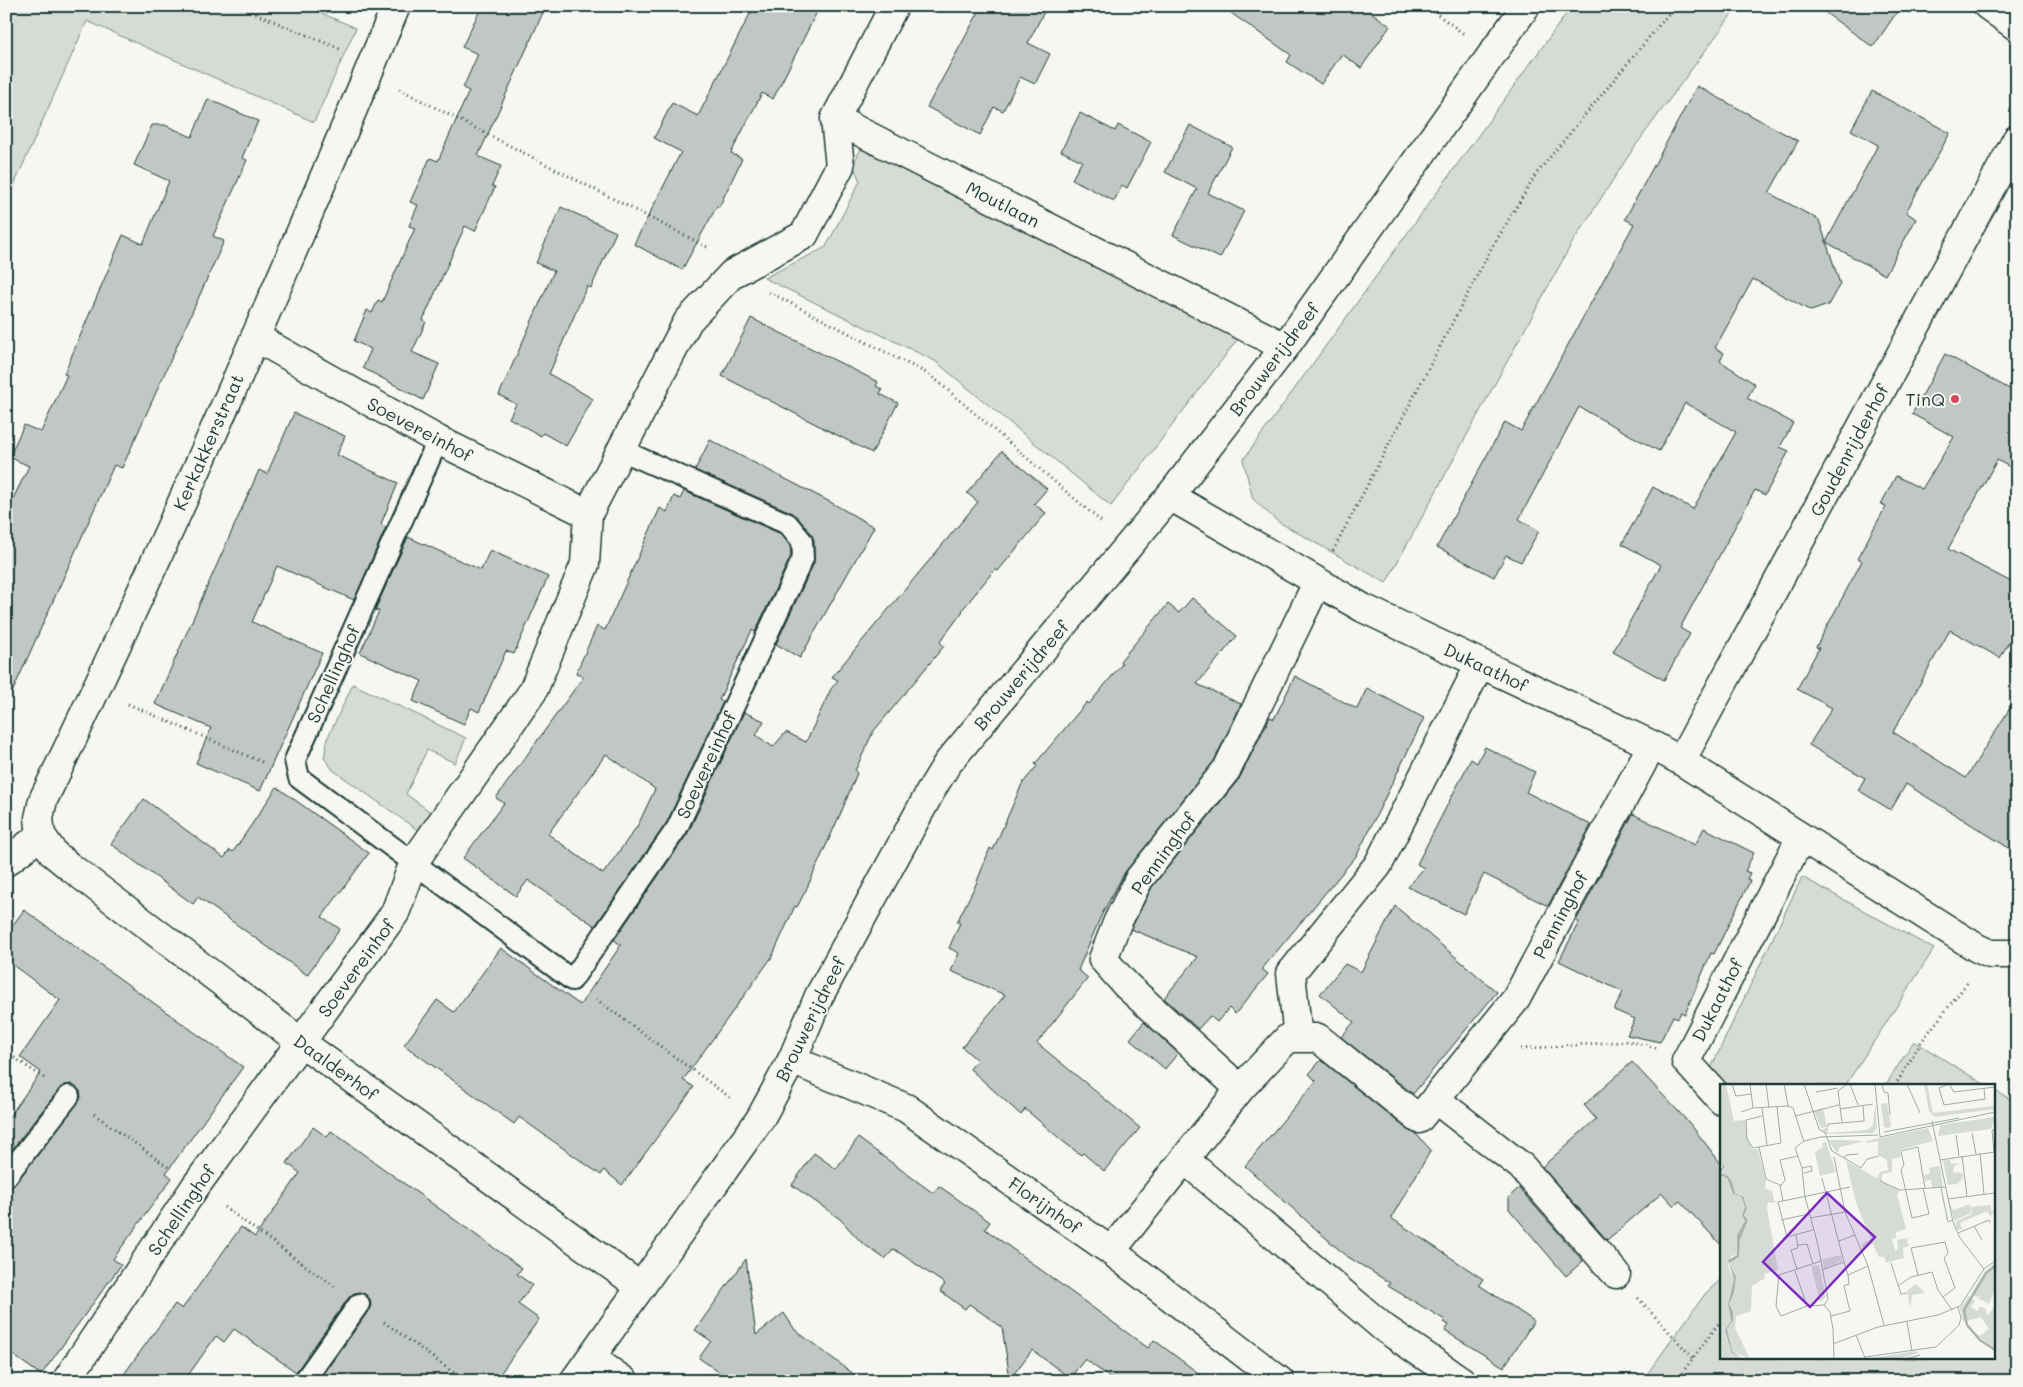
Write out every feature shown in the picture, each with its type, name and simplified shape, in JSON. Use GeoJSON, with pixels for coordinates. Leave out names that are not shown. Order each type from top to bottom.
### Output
{"type":"FeatureCollection","features":[{"type":"Feature","properties":{"kind":"street","name":"Kerkakkerstraat"},"geometry":{"type":"LineString","coordinates":[[42,835],[39,818],[43,800],[96,690],[255,337],[396,6]]}},
{"type":"Feature","properties":{"kind":"street"},"geometry":{"type":"LineString","coordinates":[[835,119],[894,6]]}},
{"type":"Feature","properties":{"kind":"street","name":"Brouwerijdreef"},"geometry":{"type":"LineString","coordinates":[[574,1381],[760,1119],[792,1060],[819,996],[947,764],[1130,546],[1285,347],[1526,6]]}},
{"type":"Feature","properties":{"kind":"street"},"geometry":{"type":"LineString","coordinates":[[1988,6],[2017,27]]}},
{"type":"Feature","properties":{"kind":"street","name":"Soevereinhof"},"geometry":{"type":"LineString","coordinates":[[302,1043],[395,913],[414,862],[533,691],[585,564],[588,514],[688,321],[739,270],[804,235],[840,166],[835,119]]}},
{"type":"Feature","properties":{"kind":"street","name":"Moutlaan"},"geometry":{"type":"LineString","coordinates":[[835,119],[1285,347]]}},
{"type":"Feature","properties":{"kind":"street","name":"Goudenrijderhof"},"geometry":{"type":"LineString","coordinates":[[1681,762],[2017,139]]}},
{"type":"Feature","properties":{"kind":"street","name":"Soevereinhof"},"geometry":{"type":"LineString","coordinates":[[255,337],[438,440],[588,514]]}},
{"type":"Feature","properties":{"kind":"street","name":"Dukaathof"},"geometry":{"type":"LineString","coordinates":[[1170,496],[1363,608],[1652,745],[1801,836],[1977,948],[1990,954]]}},
{"type":"Feature","properties":{"kind":"street","name":"Penninghof"},"geometry":{"type":"LineString","coordinates":[[1240,1089],[1126,985],[1103,959],[1117,923],[1139,879],[1227,769],[1317,583]]}},
{"type":"Feature","properties":{"kind":"street"},"geometry":{"type":"LineString","coordinates":[[1111,1251],[1240,1089],[1288,1038],[1298,1038],[1291,974],[1378,865],[1480,664]]}},
{"type":"Feature","properties":{"kind":"street","name":"Penninghof"},"geometry":{"type":"LineString","coordinates":[[1298,1038],[1318,1038],[1419,1120],[1516,999],[1652,745]]}},
{"type":"Feature","properties":{"kind":"street"},"geometry":{"type":"LineString","coordinates":[[6,862],[42,835]]}},
{"type":"Feature","properties":{"kind":"street","name":"Daalderhof"},"geometry":{"type":"LineString","coordinates":[[42,835],[54,854],[70,867],[302,1043],[641,1287]]}},
{"type":"Feature","properties":{"kind":"street","name":"Dukaathof"},"geometry":{"type":"LineString","coordinates":[[1720,1100],[1686,1061],[1801,836]]}},
{"type":"Feature","properties":{"kind":"street"},"geometry":{"type":"LineString","coordinates":[[1990,954],[2017,954]]}},
{"type":"Feature","properties":{"kind":"street","name":"Schellinghof"},"geometry":{"type":"LineString","coordinates":[[66,1381],[195,1187],[302,1043]]}},
{"type":"Feature","properties":{"kind":"street","name":"Florijnhof"},"geometry":{"type":"LineString","coordinates":[[792,1060],[906,1108],[1111,1251],[1269,1377]]}},
{"type":"Feature","properties":{"kind":"street"},"geometry":{"type":"LineString","coordinates":[[1434,1099],[1521,1166],[1616,1274]]}},
{"type":"Feature","properties":{"kind":"street"},"geometry":{"type":"LineString","coordinates":[[1184,1159],[1384,1328],[1462,1381]]}},
{"type":"Feature","properties":{"kind":"street"},"geometry":{"type":"LineString","coordinates":[[590,1358],[624,1381]]}},
{"type":"Feature","properties":{"kind":"lane","name":"Schellinghof"},"geometry":{"type":"LineString","coordinates":[[299,778],[295,760],[438,440]]}},
{"type":"Feature","properties":{"kind":"lane","name":"Soevereinhof"},"geometry":{"type":"LineString","coordinates":[[572,980],[677,828],[804,558],[802,541],[788,524],[621,450]]}},
{"type":"Feature","properties":{"kind":"lane"},"geometry":{"type":"LineString","coordinates":[[299,778],[572,980]]}},
{"type":"Feature","properties":{"kind":"lane"},"geometry":{"type":"LineString","coordinates":[[6,1177],[69,1096]]}},
{"type":"Feature","properties":{"kind":"lane"},"geometry":{"type":"LineString","coordinates":[[304,1381],[359,1304]]}},
{"type":"Feature","properties":{"kind":"path"},"geometry":{"type":"LineString","coordinates":[[237,6],[370,68],[930,376],[1130,546]]}},
{"type":"Feature","properties":{"kind":"path"},"geometry":{"type":"LineString","coordinates":[[1426,6],[1491,55]]}},
{"type":"Feature","properties":{"kind":"path"},"geometry":{"type":"LineString","coordinates":[[1317,583],[1491,249],[1537,173],[1675,6]]}},
{"type":"Feature","properties":{"kind":"path"},"geometry":{"type":"LineString","coordinates":[[96,690],[299,778]]}},
{"type":"Feature","properties":{"kind":"path"},"geometry":{"type":"LineString","coordinates":[[1896,1084],[1921,1042],[1990,954]]}},
{"type":"Feature","properties":{"kind":"path"},"geometry":{"type":"LineString","coordinates":[[572,980],[760,1119]]}},
{"type":"Feature","properties":{"kind":"path"},"geometry":{"type":"LineString","coordinates":[[1486,1037],[1517,1050],[1629,1041],[1677,1054],[1686,1061]]}},
{"type":"Feature","properties":{"kind":"path"},"geometry":{"type":"LineString","coordinates":[[6,1052],[465,1381]]}},
{"type":"Feature","properties":{"kind":"path"},"geometry":{"type":"LineString","coordinates":[[1616,1274],[1693,1358]]}},
{"type":"Feature","properties":{"kind":"path"},"geometry":{"type":"LineString","coordinates":[[1676,1381],[1720,1322]]}},
{"type":"Feature","properties":{"kind":"shaded area"},"geometry":{"type":"Polygon","coordinates":[[[6,6],[305,6],[356,28],[314,122],[87,21],[6,203],[6,6]]]}},
{"type":"Feature","properties":{"kind":"shaded area"},"geometry":{"type":"Polygon","coordinates":[[[1572,6],[1738,6],[1633,149],[1572,243],[1386,583],[1277,521],[1253,499],[1243,460],[1572,6]]]}},
{"type":"Feature","properties":{"kind":"shaded area"},"geometry":{"type":"Polygon","coordinates":[[[865,140],[1243,332],[1111,506],[935,361],[764,278],[826,247],[860,181],[853,165],[865,140]]]}},
{"type":"Feature","properties":{"kind":"shaded area"},"geometry":{"type":"Polygon","coordinates":[[[353,684],[466,738],[455,763],[427,750],[406,794],[432,813],[419,831],[333,770],[324,758],[328,737],[353,684]]]}},
{"type":"Feature","properties":{"kind":"shaded area"},"geometry":{"type":"Polygon","coordinates":[[[1802,877],[1934,949],[1846,1084],[1720,1084],[1709,1072],[1802,877]]]}},
{"type":"Feature","properties":{"kind":"shaded area"},"geometry":{"type":"Polygon","coordinates":[[[1914,1041],[1984,1084],[1886,1084],[1914,1041]]]}},
{"type":"Feature","properties":{"kind":"shaded area"},"geometry":{"type":"Polygon","coordinates":[[[1996,1091],[2017,1103],[2017,1381],[1642,1381],[1705,1294],[1720,1280],[1720,1360],[1996,1360],[1996,1091]]]}},
{"type":"Feature","properties":{"kind":"building"},"geometry":{"type":"Polygon","coordinates":[[[482,6],[546,6],[478,156],[501,166],[492,186],[495,187],[475,231],[465,226],[423,320],[426,322],[412,352],[439,364],[423,400],[363,368],[371,349],[354,341],[367,310],[372,313],[378,300],[382,302],[415,228],[409,226],[418,205],[410,202],[430,158],[438,161],[469,91],[463,88],[478,54],[462,47],[482,6]]]}},
{"type":"Feature","properties":{"kind":"building"},"geometry":{"type":"Polygon","coordinates":[[[754,6],[820,6],[773,99],[762,93],[731,153],[742,159],[719,207],[717,206],[682,270],[634,244],[681,152],[654,138],[672,103],[698,116],[754,6]]]}},
{"type":"Feature","properties":{"kind":"building"},"geometry":{"type":"Polygon","coordinates":[[[982,6],[1047,6],[1028,43],[1050,54],[1035,84],[1020,77],[1003,111],[994,107],[980,135],[927,107],[982,6]]]}},
{"type":"Feature","properties":{"kind":"building"},"geometry":{"type":"Polygon","coordinates":[[[1221,6],[1363,6],[1390,26],[1361,68],[1342,54],[1321,84],[1287,62],[1291,55],[1221,6]]]}},
{"type":"Feature","properties":{"kind":"building"},"geometry":{"type":"Polygon","coordinates":[[[1816,6],[1901,6],[1873,47],[1816,6]]]}},
{"type":"Feature","properties":{"kind":"building"},"geometry":{"type":"Polygon","coordinates":[[[1697,86],[1798,141],[1769,193],[1819,220],[1840,284],[1828,305],[1811,311],[1753,279],[1715,348],[1724,353],[1720,361],[1755,384],[1747,398],[1793,423],[1780,447],[1789,451],[1765,495],[1755,490],[1680,628],[1690,634],[1664,680],[1613,652],[1661,565],[1622,544],[1653,487],[1693,509],[1736,432],[1685,403],[1659,451],[1579,407],[1519,519],[1539,531],[1521,562],[1506,555],[1494,577],[1437,547],[1505,422],[1521,431],[1634,224],[1625,219],[1697,86]]]}},
{"type":"Feature","properties":{"kind":"building"},"geometry":{"type":"Polygon","coordinates":[[[1872,91],[1950,133],[1906,212],[1916,219],[1885,275],[1826,242],[1878,145],[1851,130],[1872,91]]]}},
{"type":"Feature","properties":{"kind":"building"},"geometry":{"type":"Polygon","coordinates":[[[208,99],[258,121],[242,158],[247,160],[213,236],[224,241],[122,468],[114,465],[6,706],[6,513],[29,466],[9,457],[24,425],[41,432],[67,375],[64,374],[123,235],[143,244],[169,181],[134,165],[152,125],[165,125],[192,137],[208,99]]]}},
{"type":"Feature","properties":{"kind":"building"},"geometry":{"type":"Polygon","coordinates":[[[1080,113],[1115,131],[1118,125],[1151,142],[1127,188],[1122,185],[1114,201],[1072,179],[1082,161],[1061,151],[1080,113]]]}},
{"type":"Feature","properties":{"kind":"building"},"geometry":{"type":"Polygon","coordinates":[[[1190,125],[1232,147],[1208,193],[1244,211],[1220,258],[1173,235],[1197,189],[1165,172],[1190,125]]]}},
{"type":"Feature","properties":{"kind":"building"},"geometry":{"type":"Polygon","coordinates":[[[561,207],[616,232],[591,288],[587,286],[549,374],[593,399],[566,446],[543,433],[541,436],[509,418],[516,404],[499,395],[554,271],[536,263],[561,207]]]}},
{"type":"Feature","properties":{"kind":"building"},"geometry":{"type":"Polygon","coordinates":[[[751,318],[878,382],[876,386],[882,389],[880,394],[898,403],[872,453],[722,376],[751,318]]]}},
{"type":"Feature","properties":{"kind":"building"},"geometry":{"type":"Polygon","coordinates":[[[1945,354],[2017,393],[2017,471],[1997,460],[1948,549],[2017,585],[2017,627],[2000,658],[1950,630],[1893,732],[1966,778],[2017,697],[2017,853],[1906,784],[1891,810],[1858,790],[1865,778],[1809,745],[1832,708],[1797,689],[1819,648],[1816,647],[1862,561],[1857,559],[1886,506],[1881,504],[1896,476],[1922,489],[1954,437],[1912,414],[1945,354]]]}},
{"type":"Feature","properties":{"kind":"building"},"geometry":{"type":"Polygon","coordinates":[[[294,413],[345,436],[337,455],[398,483],[381,524],[386,527],[354,600],[277,566],[252,622],[322,653],[260,791],[196,763],[211,728],[155,704],[259,470],[267,474],[294,413]]]}},
{"type":"Feature","properties":{"kind":"building"},"geometry":{"type":"Polygon","coordinates":[[[710,440],[832,503],[874,527],[800,658],[776,644],[814,563],[814,540],[793,513],[695,470],[710,440]]]}},
{"type":"Feature","properties":{"kind":"building"},"geometry":{"type":"Polygon","coordinates":[[[1002,451],[1047,489],[1034,504],[1046,513],[998,571],[995,569],[962,610],[940,642],[944,646],[873,732],[855,771],[857,773],[843,808],[806,890],[797,907],[795,906],[772,957],[683,1080],[694,1087],[622,1185],[604,1170],[601,1175],[519,1117],[514,1124],[404,1045],[437,1000],[454,1012],[501,948],[580,1005],[621,945],[614,940],[688,833],[744,712],[764,721],[756,735],[773,747],[786,732],[806,742],[831,689],[838,680],[832,677],[978,502],[967,493],[1002,451]]]}},
{"type":"Feature","properties":{"kind":"building"},"geometry":{"type":"Polygon","coordinates":[[[684,491],[781,534],[790,546],[791,556],[755,632],[752,630],[719,700],[723,702],[667,822],[595,926],[528,880],[516,896],[463,858],[504,803],[496,798],[584,676],[576,673],[597,626],[605,630],[660,508],[667,512],[674,496],[680,499],[684,491]],[[606,754],[548,834],[603,874],[638,825],[655,789],[606,754]]]}},
{"type":"Feature","properties":{"kind":"building"},"geometry":{"type":"Polygon","coordinates":[[[408,537],[481,570],[490,550],[548,577],[514,654],[506,651],[479,712],[471,708],[464,724],[413,701],[422,681],[360,653],[379,611],[375,610],[408,537]]]}},
{"type":"Feature","properties":{"kind":"building"},"geometry":{"type":"Polygon","coordinates":[[[1192,598],[1237,636],[1197,684],[1241,704],[1214,761],[1125,872],[1101,916],[1078,970],[1088,978],[1037,1043],[1140,1128],[1104,1171],[1083,1153],[1081,1155],[1065,1143],[1025,1109],[1021,1115],[970,1069],[977,1060],[962,1047],[1005,995],[951,971],[959,953],[949,948],[960,923],[957,922],[976,884],[990,848],[993,850],[1022,784],[1037,766],[1035,764],[1087,702],[1089,704],[1122,664],[1120,661],[1168,604],[1179,613],[1192,598]]]}},
{"type":"Feature","properties":{"kind":"building"},"geometry":{"type":"Polygon","coordinates":[[[1295,676],[1357,709],[1367,688],[1424,718],[1357,855],[1262,969],[1268,974],[1235,1014],[1229,1008],[1217,1022],[1210,1016],[1198,1029],[1164,998],[1198,957],[1131,929],[1152,887],[1239,779],[1270,717],[1274,719],[1295,676]]]}},
{"type":"Feature","properties":{"kind":"building"},"geometry":{"type":"Polygon","coordinates":[[[1485,747],[1535,772],[1526,792],[1591,825],[1548,906],[1484,874],[1464,914],[1408,887],[1424,868],[1417,864],[1471,759],[1477,763],[1485,747]]]}},
{"type":"Feature","properties":{"kind":"building"},"geometry":{"type":"Polygon","coordinates":[[[277,787],[369,853],[322,917],[340,929],[307,975],[198,897],[193,904],[111,844],[144,799],[224,858],[230,850],[233,852],[277,787]]]}},
{"type":"Feature","properties":{"kind":"building"},"geometry":{"type":"Polygon","coordinates":[[[1633,814],[1695,845],[1704,828],[1754,853],[1745,871],[1750,873],[1747,879],[1750,881],[1714,954],[1711,953],[1685,1014],[1681,1012],[1678,1018],[1673,1016],[1660,1042],[1627,1035],[1635,1019],[1614,1010],[1623,992],[1559,961],[1579,922],[1576,921],[1633,814]]]}},
{"type":"Feature","properties":{"kind":"building"},"geometry":{"type":"Polygon","coordinates":[[[1395,906],[1497,992],[1413,1094],[1341,1037],[1354,1022],[1320,994],[1345,964],[1361,972],[1395,906]]]}},
{"type":"Feature","properties":{"kind":"building"},"geometry":{"type":"Polygon","coordinates":[[[24,910],[243,1067],[166,1173],[172,1178],[113,1259],[121,1265],[41,1375],[6,1350],[6,1189],[15,1184],[81,1097],[80,1091],[71,1084],[60,1088],[6,1157],[6,1121],[41,1072],[20,1057],[60,1000],[6,960],[6,934],[24,910]]]}},
{"type":"Feature","properties":{"kind":"building"},"geometry":{"type":"Polygon","coordinates":[[[1144,1022],[1178,1053],[1165,1069],[1130,1039],[1144,1022]]]}},
{"type":"Feature","properties":{"kind":"building"},"geometry":{"type":"Polygon","coordinates":[[[1321,1060],[1409,1131],[1416,1134],[1431,1150],[1391,1218],[1483,1279],[1479,1285],[1534,1321],[1504,1367],[1445,1331],[1449,1325],[1444,1322],[1445,1320],[1388,1286],[1390,1283],[1345,1255],[1245,1166],[1316,1081],[1309,1074],[1321,1060]]]}},
{"type":"Feature","properties":{"kind":"building"},"geometry":{"type":"Polygon","coordinates":[[[1632,1062],[1691,1125],[1720,1162],[1720,1244],[1680,1201],[1674,1206],[1662,1193],[1607,1240],[1542,1167],[1596,1119],[1584,1105],[1632,1062]]]}},
{"type":"Feature","properties":{"kind":"building"},"geometry":{"type":"Polygon","coordinates":[[[313,1127],[327,1137],[331,1131],[522,1268],[517,1274],[532,1285],[518,1304],[539,1319],[495,1381],[319,1381],[369,1310],[371,1305],[370,1299],[360,1292],[354,1293],[349,1297],[296,1372],[234,1329],[224,1342],[216,1336],[184,1381],[119,1381],[175,1304],[182,1309],[241,1227],[255,1237],[300,1173],[287,1163],[313,1127]]]}},
{"type":"Feature","properties":{"kind":"building"},"geometry":{"type":"Polygon","coordinates":[[[858,1138],[933,1193],[939,1186],[990,1222],[985,1229],[1148,1348],[1154,1340],[1209,1381],[1114,1381],[1085,1359],[1070,1378],[1032,1350],[1010,1379],[1002,1327],[969,1304],[965,1309],[940,1291],[945,1284],[894,1249],[885,1259],[861,1242],[840,1219],[792,1185],[814,1153],[836,1169],[858,1138]]]}},
{"type":"Feature","properties":{"kind":"building"},"geometry":{"type":"Polygon","coordinates":[[[1519,1188],[1583,1261],[1566,1276],[1509,1209],[1509,1197],[1519,1188]]]}},
{"type":"Feature","properties":{"kind":"building"},"geometry":{"type":"Polygon","coordinates":[[[746,1259],[756,1335],[784,1313],[795,1330],[863,1381],[731,1381],[699,1358],[711,1341],[695,1330],[746,1259]]]}},
{"type":"Feature","properties":{"kind":"place","name":"TinQ"},"geometry":{"type":"Point","coordinates":[1955,399]}}]}
